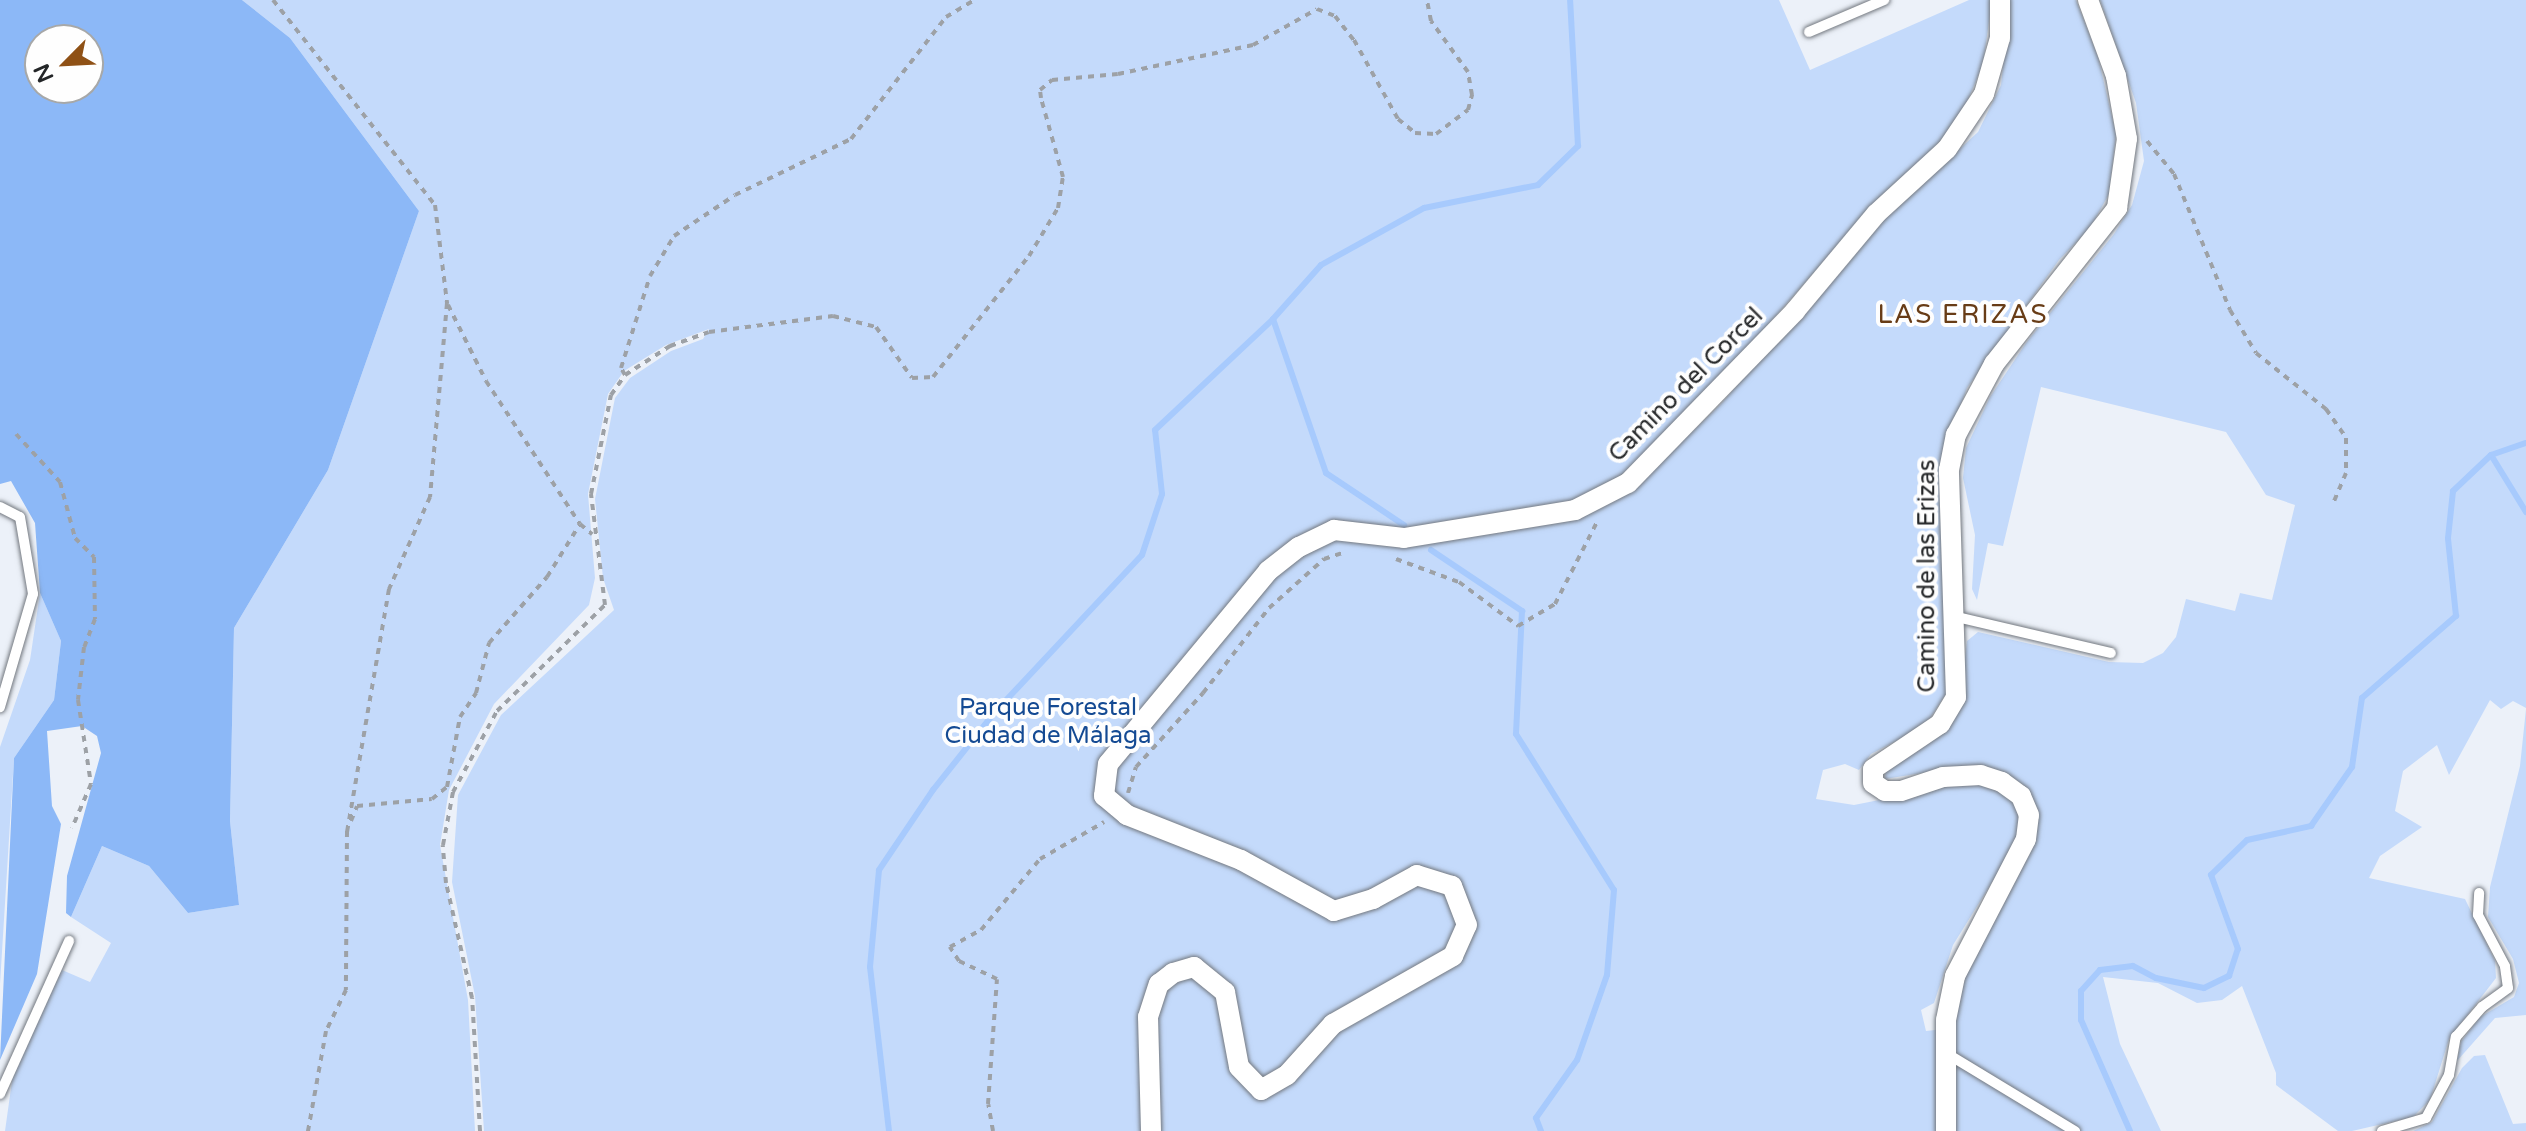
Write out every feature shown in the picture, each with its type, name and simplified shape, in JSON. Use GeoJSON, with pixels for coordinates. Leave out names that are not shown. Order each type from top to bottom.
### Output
{"type":"FeatureCollection","features":[{"type":"Feature","properties":{"kind":"street","name":"Camino del Corcel"},"geometry":{"type":"LineString","coordinates":[[1123,812],[1104,796],[1108,764],[1268,571],[1299,547],[1334,530],[1404,538],[1575,510],[1604,498],[1628,483],[1713,400],[1876,214],[1947,149],[1984,94],[2000,38],[2000,0]]}},
{"type":"Feature","properties":{"kind":"street","name":"Camino de las Erizas"},"geometry":{"type":"LineString","coordinates":[[1946,1053],[1946,1020],[1955,976],[2026,839],[2029,815],[2021,796],[1981,775],[1943,777],[1901,791],[1885,791],[1873,783],[1873,769],[1948,715],[1956,697],[1957,617],[1949,470],[1956,435],[1994,364],[2117,208],[2127,139],[2116,76],[2088,0]]}},
{"type":"Feature","properties":{"kind":"street"},"geometry":{"type":"LineString","coordinates":[[1123,812],[1241,860],[1334,911],[1373,899],[1417,875],[1452,886],[1467,925],[1453,956],[1333,1024],[1287,1075],[1261,1090],[1239,1067],[1225,992],[1212,976],[1194,967],[1173,973],[1159,984],[1148,1017],[1151,1131]]}},
{"type":"Feature","properties":{"kind":"street"},"geometry":{"type":"LineString","coordinates":[[1946,1053],[1946,1131]]}},
{"type":"Feature","properties":{"kind":"lane"},"geometry":{"type":"LineString","coordinates":[[1809,32],[1884,0]]}},
{"type":"Feature","properties":{"kind":"lane"},"geometry":{"type":"LineString","coordinates":[[0,507],[20,517],[33,594],[0,707]]}},
{"type":"Feature","properties":{"kind":"lane"},"geometry":{"type":"LineString","coordinates":[[1957,617],[2111,653]]}},
{"type":"Feature","properties":{"kind":"lane"},"geometry":{"type":"LineString","coordinates":[[2382,1131],[2426,1118],[2449,1075],[2456,1037],[2482,1007],[2508,988],[2505,966],[2478,915],[2479,893]]}},
{"type":"Feature","properties":{"kind":"lane"},"geometry":{"type":"LineString","coordinates":[[0,1094],[69,941]]}},
{"type":"Feature","properties":{"kind":"lane"},"geometry":{"type":"LineString","coordinates":[[1946,1053],[2075,1131]]}},
{"type":"Feature","properties":{"kind":"path"},"geometry":{"type":"LineString","coordinates":[[273,0],[435,205],[447,303],[430,497],[389,589],[347,831],[346,990],[326,1031],[308,1131]]}},
{"type":"Feature","properties":{"kind":"path"},"geometry":{"type":"LineString","coordinates":[[625,375],[621,368],[650,276],[674,236],[735,195],[851,139],[946,17],[974,0]]}},
{"type":"Feature","properties":{"kind":"path"},"geometry":{"type":"LineString","coordinates":[[480,1131],[472,998],[446,883],[443,845],[453,792],[497,711],[605,605],[593,535],[595,466],[611,395],[625,375],[670,346],[709,332],[833,316],[876,327],[912,378],[933,377],[1020,269],[1058,208],[1063,177],[1040,90],[1052,80],[1118,74],[1253,45],[1317,9],[1335,16],[1354,40],[1398,119],[1415,133],[1436,134],[1468,110],[1472,95],[1468,72],[1431,21],[1427,0]]}},
{"type":"Feature","properties":{"kind":"path"},"geometry":{"type":"LineString","coordinates":[[2122,111],[2174,174],[2230,310],[2256,353],[2326,409],[2346,438],[2346,473],[2333,504]]}},
{"type":"Feature","properties":{"kind":"path"},"geometry":{"type":"LineString","coordinates":[[447,303],[486,381],[580,524],[593,535]]}},
{"type":"Feature","properties":{"kind":"path"},"geometry":{"type":"LineString","coordinates":[[16,434],[60,482],[75,538],[94,557],[95,619],[84,647],[78,700],[91,784],[72,828]]}},
{"type":"Feature","properties":{"kind":"path"},"geometry":{"type":"LineString","coordinates":[[1384,556],[1459,582],[1518,626],[1555,604],[1597,526],[1604,498]]}},
{"type":"Feature","properties":{"kind":"path"},"geometry":{"type":"LineString","coordinates":[[347,831],[357,806],[432,799],[447,787],[460,717],[476,693],[479,666],[489,643],[547,577],[580,524]]}},
{"type":"Feature","properties":{"kind":"path"},"geometry":{"type":"LineString","coordinates":[[993,1131],[988,1104],[997,979],[959,961],[950,947],[981,930],[1040,859],[1123,812],[1136,767],[1203,693],[1269,608],[1324,559],[1355,548]]}},
{"type":"Feature","properties":{"kind":"path"},"geometry":{"type":"LineString","coordinates":[[447,787],[453,792]]}},
{"type":"Feature","properties":{"kind":"green space","name":"Parque Forestal Ciudad de Málaga"},"geometry":{"type":"Polygon","coordinates":[[[242,0],[1779,0],[1810,70],[1969,0],[1992,0],[1983,64],[1962,114],[1923,161],[1866,213],[1707,394],[1620,476],[1598,492],[1567,503],[1498,514],[1499,533],[1583,515],[1632,490],[1720,405],[1883,220],[1978,132],[2001,85],[2010,0],[2076,0],[2098,57],[2116,134],[2109,194],[2090,228],[2059,260],[1967,388],[1943,453],[1949,689],[1925,726],[1871,754],[1859,770],[1845,764],[1823,770],[1816,799],[1854,805],[1970,782],[1999,787],[2016,802],[2023,822],[2017,842],[1953,945],[1934,1003],[1921,1010],[1926,1031],[1953,1028],[1974,942],[2033,840],[2036,817],[2032,797],[2021,784],[1986,769],[1959,767],[1885,779],[1886,769],[1946,729],[1959,705],[1967,641],[1978,632],[2109,662],[2143,663],[2163,653],[2176,637],[2186,599],[2235,611],[2240,593],[2272,600],[2295,505],[2266,495],[2226,432],[2041,387],[2003,546],[1988,543],[1977,600],[1972,589],[1975,535],[1963,478],[1966,448],[1990,397],[2026,343],[2114,234],[2132,205],[2144,161],[2136,103],[2100,0],[2526,0],[2526,708],[2513,701],[2501,709],[2490,700],[2449,775],[2437,745],[2403,771],[2395,811],[2422,827],[2380,856],[2369,878],[2465,899],[2495,961],[2496,978],[2449,1039],[2430,1100],[2413,1117],[2352,1131],[2338,1131],[2276,1085],[2276,1073],[2242,986],[2222,1000],[2197,1003],[2158,983],[2103,977],[2120,1044],[2161,1131],[484,1131],[475,996],[452,882],[458,795],[501,715],[614,610],[603,578],[595,499],[615,398],[630,378],[671,351],[703,339],[709,329],[666,345],[624,371],[608,394],[588,494],[595,578],[589,605],[494,704],[449,790],[440,845],[468,1000],[475,1131],[5,1131],[13,1074],[62,970],[90,982],[111,943],[71,917],[102,846],[149,866],[188,913],[239,905],[230,821],[234,628],[328,470],[419,211],[290,38],[242,0]]]}},
{"type":"Feature","properties":{"kind":"green space"},"geometry":{"type":"Polygon","coordinates":[[[40,593],[61,641],[54,700],[14,758],[0,984],[0,747],[30,660],[40,593]]]}},
{"type":"Feature","properties":{"kind":"green space"},"geometry":{"type":"Polygon","coordinates":[[[2526,709],[2526,1015],[2495,1018],[2457,1061],[2461,1042],[2480,1017],[2514,997],[2519,983],[2513,959],[2488,917],[2490,887],[2520,766],[2526,709]]]}},
{"type":"Feature","properties":{"kind":"green space"},"geometry":{"type":"Polygon","coordinates":[[[2485,1055],[2513,1124],[2526,1123],[2526,1131],[2413,1131],[2432,1122],[2462,1068],[2474,1056],[2485,1055]]]}},
{"type":"Feature","properties":{"kind":"shaded area"},"geometry":{"type":"Polygon","coordinates":[[[0,0],[242,0],[290,38],[419,211],[328,470],[234,628],[230,821],[239,905],[188,913],[149,866],[102,846],[71,917],[66,913],[67,876],[101,753],[97,736],[82,726],[47,731],[52,806],[61,824],[37,974],[0,1060],[14,758],[54,700],[61,641],[40,593],[35,523],[11,481],[0,484],[0,0]]]}},
{"type":"Feature","properties":{"kind":"waterway"},"geometry":{"type":"LineString","coordinates":[[889,1131],[870,967],[879,870],[933,790],[995,712],[1142,555],[1162,494],[1155,430],[1273,319],[1321,265],[1424,208],[1538,185],[1578,146],[1570,0]]}},
{"type":"Feature","properties":{"kind":"waterway"},"geometry":{"type":"LineString","coordinates":[[1273,319],[1326,473],[1404,525]]}},
{"type":"Feature","properties":{"kind":"waterway"},"geometry":{"type":"LineString","coordinates":[[2130,1131],[2081,1020],[2081,991],[2100,970],[2133,966],[2156,978],[2204,988],[2229,976],[2238,949],[2211,875],[2247,840],[2311,826],[2352,767],[2362,698],[2456,616],[2448,538],[2453,491],[2491,455],[2526,443]]}},
{"type":"Feature","properties":{"kind":"waterway"},"geometry":{"type":"LineString","coordinates":[[2491,455],[2526,512]]}},
{"type":"Feature","properties":{"kind":"waterway"},"geometry":{"type":"LineString","coordinates":[[1431,550],[1522,611],[1516,734],[1614,890],[1607,975],[1577,1060],[1536,1118],[1541,1131]]}},
{"type":"Feature","properties":{"kind":"district","name":"LAS ERIZAS"},"geometry":{"type":"Point","coordinates":[1963,315]}}]}
